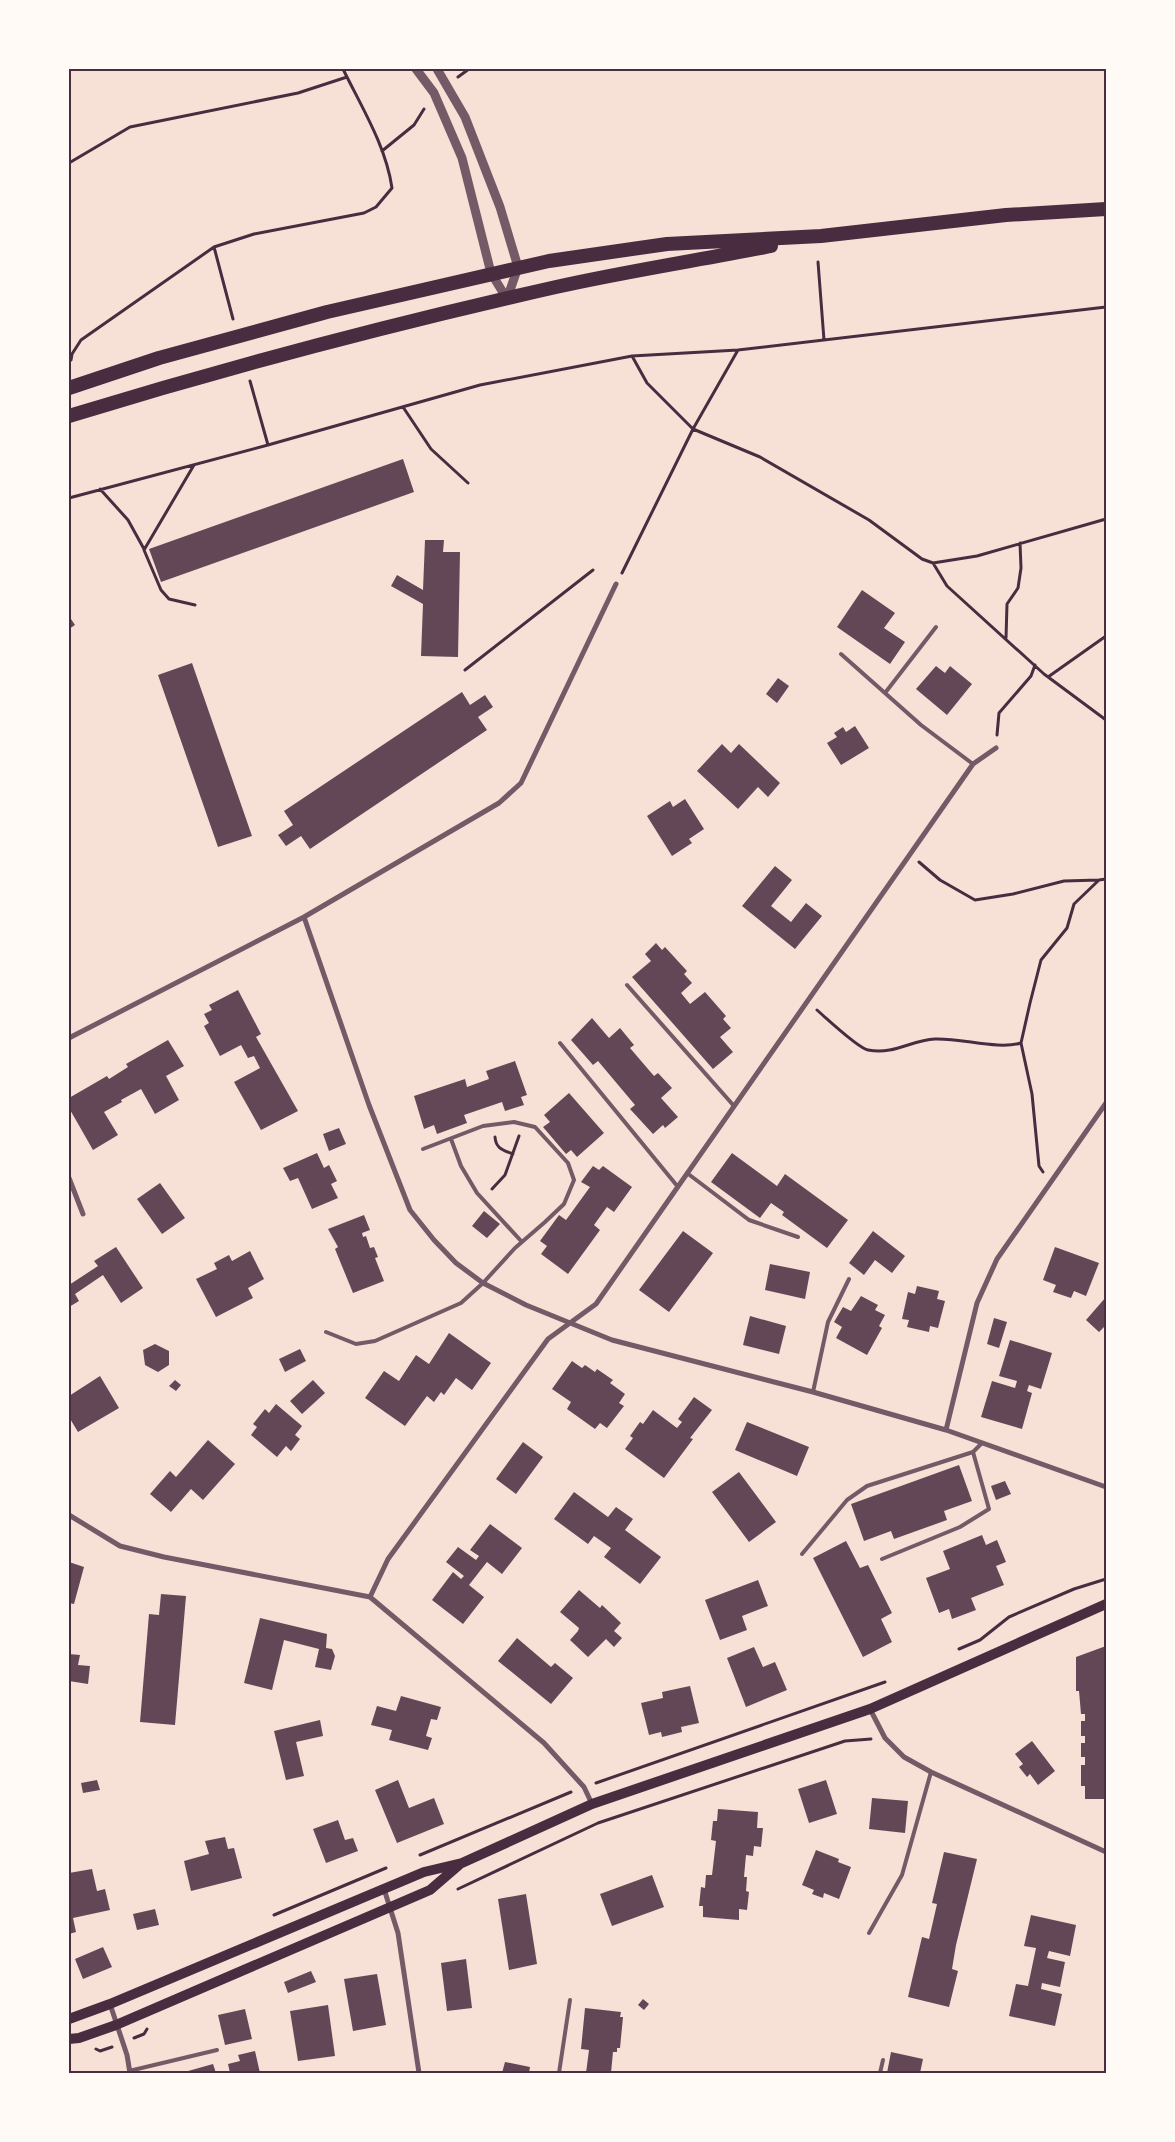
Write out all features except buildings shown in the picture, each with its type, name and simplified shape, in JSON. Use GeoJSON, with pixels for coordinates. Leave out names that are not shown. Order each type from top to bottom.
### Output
{"type":"FeatureCollection","features":[{"type":"Feature","properties":{"kind":"highway"},"geometry":{"type":"LineString","coordinates":[[69,388],[159,358],[328,312],[490,273],[588,254],[667,244],[821,236],[1006,215],[1106,209]]}},
{"type":"Feature","properties":{"kind":"highway"},"geometry":{"type":"LineString","coordinates":[[69,416],[154,390],[334,341],[557,287],[821,236]]}},
{"type":"Feature","properties":{"kind":"main road"},"geometry":{"type":"LineString","coordinates":[[69,2020],[424,1872],[462,1863],[592,1804],[870,1709],[1106,1604]]}},
{"type":"Feature","properties":{"kind":"main road"},"geometry":{"type":"LineString","coordinates":[[69,2038],[79,2038],[116,2025],[430,1890],[462,1863]]}},
{"type":"Feature","properties":{"kind":"street"},"geometry":{"type":"LineString","coordinates":[[416,69],[434,93],[462,158],[490,273],[507,299]]}},
{"type":"Feature","properties":{"kind":"street"},"geometry":{"type":"LineString","coordinates":[[437,69],[465,117],[500,207],[518,267],[507,299]]}},
{"type":"Feature","properties":{"kind":"street"},"geometry":{"type":"LineString","coordinates":[[69,1038],[304,917],[499,803],[521,783],[616,584]]}},
{"type":"Feature","properties":{"kind":"street"},"geometry":{"type":"LineString","coordinates":[[370,1597],[388,1559],[548,1339],[596,1304],[972,764],[996,748]]}},
{"type":"Feature","properties":{"kind":"street"},"geometry":{"type":"LineString","coordinates":[[304,917],[369,1105],[410,1210],[451,1258],[483,1283],[526,1305],[612,1340],[813,1392],[946,1430],[1106,1487]]}},
{"type":"Feature","properties":{"kind":"street"},"geometry":{"type":"LineString","coordinates":[[946,1430],[976,1303],[998,1259],[1106,1103]]}},
{"type":"Feature","properties":{"kind":"street"},"geometry":{"type":"LineString","coordinates":[[69,1178],[84,1214]]}},
{"type":"Feature","properties":{"kind":"street"},"geometry":{"type":"LineString","coordinates":[[69,1514],[120,1546],[164,1557],[370,1597],[544,1743],[584,1787],[592,1804]]}},
{"type":"Feature","properties":{"kind":"street"},"geometry":{"type":"LineString","coordinates":[[870,1709],[886,1738],[904,1757],[932,1772],[1106,1852]]}},
{"type":"Feature","properties":{"kind":"street"},"geometry":{"type":"LineString","coordinates":[[384,1889],[398,1933],[419,2073]]}},
{"type":"Feature","properties":{"kind":"street"},"geometry":{"type":"LineString","coordinates":[[110,2004],[130,2072]]}},
{"type":"Feature","properties":{"kind":"lane"},"geometry":{"type":"LineString","coordinates":[[885,693],[936,627]]}},
{"type":"Feature","properties":{"kind":"lane"},"geometry":{"type":"LineString","coordinates":[[841,654],[921,725],[972,764]]}},
{"type":"Feature","properties":{"kind":"lane"},"geometry":{"type":"LineString","coordinates":[[626,985],[734,1106]]}},
{"type":"Feature","properties":{"kind":"lane"},"geometry":{"type":"LineString","coordinates":[[560,1043],[678,1186]]}},
{"type":"Feature","properties":{"kind":"lane"},"geometry":{"type":"LineString","coordinates":[[326,1332],[356,1344],[375,1340],[461,1303],[522,1242],[564,1204],[574,1180],[568,1163],[535,1127],[514,1122],[484,1126],[423,1149]]}},
{"type":"Feature","properties":{"kind":"lane"},"geometry":{"type":"LineString","coordinates":[[451,1139],[461,1166],[482,1199],[522,1242]]}},
{"type":"Feature","properties":{"kind":"lane"},"geometry":{"type":"LineString","coordinates":[[687,1173],[749,1220],[798,1237]]}},
{"type":"Feature","properties":{"kind":"lane"},"geometry":{"type":"LineString","coordinates":[[813,1392],[828,1322],[849,1279]]}},
{"type":"Feature","properties":{"kind":"lane"},"geometry":{"type":"LineString","coordinates":[[802,1554],[847,1500],[868,1486],[973,1452],[982,1443]]}},
{"type":"Feature","properties":{"kind":"lane"},"geometry":{"type":"LineString","coordinates":[[882,1559],[960,1527],[989,1509],[973,1452]]}},
{"type":"Feature","properties":{"kind":"lane"},"geometry":{"type":"LineString","coordinates":[[869,1933],[902,1875],[932,1772]]}},
{"type":"Feature","properties":{"kind":"lane"},"geometry":{"type":"LineString","coordinates":[[559,2073],[570,2000]]}},
{"type":"Feature","properties":{"kind":"lane"},"geometry":{"type":"LineString","coordinates":[[130,2072],[217,2050]]}},
{"type":"Feature","properties":{"kind":"lane"},"geometry":{"type":"LineString","coordinates":[[880,2073],[883,2060]]}},
{"type":"Feature","properties":{"kind":"path"},"geometry":{"type":"LineString","coordinates":[[71,360],[72,354],[81,340],[214,247],[254,234],[364,213],[376,208],[392,188],[390,172],[343,69]]}},
{"type":"Feature","properties":{"kind":"path"},"geometry":{"type":"LineString","coordinates":[[69,163],[130,127],[298,93],[347,77]]}},
{"type":"Feature","properties":{"kind":"path"},"geometry":{"type":"LineString","coordinates":[[214,247],[226,292]]}},
{"type":"Feature","properties":{"kind":"path"},"geometry":{"type":"LineString","coordinates":[[818,262],[824,340]]}},
{"type":"Feature","properties":{"kind":"path"},"geometry":{"type":"LineString","coordinates":[[69,498],[268,445],[480,385],[632,356],[738,350],[1106,307]]}},
{"type":"Feature","properties":{"kind":"path"},"geometry":{"type":"LineString","coordinates":[[616,584],[693,428],[738,350]]}},
{"type":"Feature","properties":{"kind":"path"},"geometry":{"type":"LineString","coordinates":[[632,356],[647,383],[693,428],[760,457],[869,520],[922,559],[933,563],[977,556],[1106,519]]}},
{"type":"Feature","properties":{"kind":"path"},"geometry":{"type":"LineString","coordinates":[[254,397],[268,445]]}},
{"type":"Feature","properties":{"kind":"path"},"geometry":{"type":"LineString","coordinates":[[403,407],[430,449],[468,483]]}},
{"type":"Feature","properties":{"kind":"path"},"geometry":{"type":"LineString","coordinates":[[144,550],[195,464]]}},
{"type":"Feature","properties":{"kind":"path"},"geometry":{"type":"LineString","coordinates":[[100,489],[128,520],[144,550],[161,590],[169,599],[195,605]]}},
{"type":"Feature","properties":{"kind":"path"},"geometry":{"type":"LineString","coordinates":[[1006,638],[1007,604],[1018,588],[1021,568],[1020,543]]}},
{"type":"Feature","properties":{"kind":"path"},"geometry":{"type":"LineString","coordinates":[[933,563],[947,586],[1034,665],[1106,720]]}},
{"type":"Feature","properties":{"kind":"path"},"geometry":{"type":"LineString","coordinates":[[464,670],[594,570]]}},
{"type":"Feature","properties":{"kind":"path"},"geometry":{"type":"LineString","coordinates":[[1048,677],[1106,636]]}},
{"type":"Feature","properties":{"kind":"path"},"geometry":{"type":"LineString","coordinates":[[996,748],[999,713],[1031,676],[1034,665]]}},
{"type":"Feature","properties":{"kind":"path"},"geometry":{"type":"LineString","coordinates":[[910,854],[940,880],[975,900],[1013,894],[1064,881],[1106,879]]}},
{"type":"Feature","properties":{"kind":"path"},"geometry":{"type":"LineString","coordinates":[[1051,1182],[1039,1166],[1032,1094],[1022,1043],[1041,960],[1067,928],[1074,904],[1099,880]]}},
{"type":"Feature","properties":{"kind":"path"},"geometry":{"type":"LineString","coordinates":[[807,1001],[866,1050],[890,1051],[932,1039],[969,1041],[1009,1047],[1022,1043]]}},
{"type":"Feature","properties":{"kind":"path"},"geometry":{"type":"LineString","coordinates":[[482,1199],[506,1175],[523,1124]]}},
{"type":"Feature","properties":{"kind":"path"},"geometry":{"type":"LineString","coordinates":[[494,1125],[496,1144],[500,1149],[513,1154]]}},
{"type":"Feature","properties":{"kind":"path"},"geometry":{"type":"LineString","coordinates":[[450,1893],[598,1823],[846,1741],[886,1738]]}},
{"type":"Feature","properties":{"kind":"path"},"geometry":{"type":"LineString","coordinates":[[93,2049],[100,2050],[144,2034],[151,2022]]}}]}
